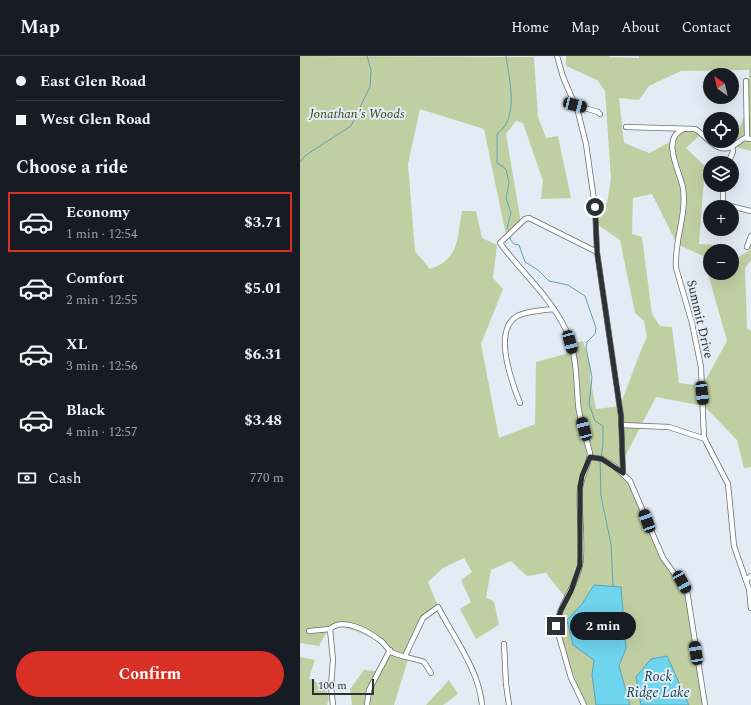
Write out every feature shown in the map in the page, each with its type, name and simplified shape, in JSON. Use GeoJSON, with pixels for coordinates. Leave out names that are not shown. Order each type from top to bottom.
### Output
{"type":"FeatureCollection","features":[{"type":"Feature","properties":{"kind":"street"},"geometry":{"type":"LineString","coordinates":[[557,56],[563,77],[575,105],[586,144],[595,207],[597,252],[621,425],[623,473]]}},
{"type":"Feature","properties":{"kind":"street"},"geometry":{"type":"LineString","coordinates":[[739,141],[749,139],[746,81]]}},
{"type":"Feature","properties":{"kind":"street"},"geometry":{"type":"LineString","coordinates":[[575,105],[598,112],[600,114]]}},
{"type":"Feature","properties":{"kind":"street"},"geometry":{"type":"LineString","coordinates":[[626,127],[682,130],[695,129],[703,135]]}},
{"type":"Feature","properties":{"kind":"street","name":"Summit Drive"},"geometry":{"type":"LineString","coordinates":[[682,130],[676,132],[673,137],[675,160],[683,190],[681,225],[676,259],[701,367],[704,439],[728,484],[734,546],[746,580],[751,608]]}},
{"type":"Feature","properties":{"kind":"street"},"geometry":{"type":"LineString","coordinates":[[723,192],[723,202],[730,206],[751,211]]}},
{"type":"Feature","properties":{"kind":"street"},"geometry":{"type":"LineString","coordinates":[[584,705],[571,678],[556,626],[561,610],[571,591],[580,565],[580,488],[582,476],[590,457],[578,403],[577,374],[566,331],[554,309],[532,280],[500,243],[525,219],[529,218],[597,252]]}},
{"type":"Feature","properties":{"kind":"street"},"geometry":{"type":"LineString","coordinates":[[747,247],[751,236]]}},
{"type":"Feature","properties":{"kind":"street"},"geometry":{"type":"LineString","coordinates":[[520,403],[504,354],[508,328],[511,322],[521,315],[554,309]]}},
{"type":"Feature","properties":{"kind":"street"},"geometry":{"type":"LineString","coordinates":[[621,425],[669,427],[704,439]]}},
{"type":"Feature","properties":{"kind":"street"},"geometry":{"type":"LineString","coordinates":[[590,457],[602,459],[623,473],[637,495],[664,558],[687,591],[705,705]]}},
{"type":"Feature","properties":{"kind":"street"},"geometry":{"type":"LineString","coordinates":[[746,580],[751,576]]}},
{"type":"Feature","properties":{"kind":"street"},"geometry":{"type":"LineString","coordinates":[[404,656],[423,618],[438,607],[471,668],[479,689],[482,705]]}},
{"type":"Feature","properties":{"kind":"street"},"geometry":{"type":"LineString","coordinates":[[309,631],[330,629],[340,624],[354,626],[380,640],[390,650],[424,662],[431,673]]}},
{"type":"Feature","properties":{"kind":"street"},"geometry":{"type":"LineString","coordinates":[[330,629],[333,660],[333,705]]}},
{"type":"Feature","properties":{"kind":"street"},"geometry":{"type":"LineString","coordinates":[[504,644],[504,668],[509,705]]}},
{"type":"Feature","properties":{"kind":"street"},"geometry":{"type":"LineString","coordinates":[[367,705],[369,690],[390,650]]}},
{"type":"Feature","properties":{"kind":"green space","name":"Jonathan's Woods"},"geometry":{"type":"Polygon","coordinates":[[[300,56],[534,57],[538,117],[546,138],[558,136],[571,198],[541,199],[543,181],[523,123],[516,121],[506,134],[521,223],[506,235],[484,129],[420,109],[408,164],[415,251],[430,269],[447,260],[452,253],[458,239],[462,211],[476,211],[482,238],[497,245],[493,278],[503,289],[481,344],[499,438],[535,424],[536,362],[573,352],[571,344],[583,341],[591,368],[590,378],[596,409],[620,406],[647,337],[644,321],[635,313],[620,240],[595,223],[594,202],[607,203],[611,179],[605,91],[597,80],[566,66],[566,56],[639,58],[639,56],[751,56],[751,151],[739,148],[739,129],[749,105],[749,70],[739,70],[739,68],[703,68],[703,71],[681,71],[649,86],[639,100],[619,98],[624,143],[649,153],[672,141],[686,129],[702,133],[686,148],[703,164],[703,192],[699,244],[703,244],[703,256],[677,244],[652,194],[633,198],[632,234],[642,237],[652,314],[660,326],[672,327],[679,383],[702,386],[727,341],[710,280],[739,280],[739,257],[750,250],[751,240],[751,260],[745,268],[747,328],[751,331],[751,467],[744,468],[737,440],[704,406],[656,397],[621,464],[643,504],[660,552],[688,592],[707,705],[689,705],[667,656],[651,659],[636,677],[641,705],[630,705],[619,666],[626,648],[594,585],[582,604],[567,620],[573,645],[594,660],[592,675],[596,705],[584,705],[557,628],[568,601],[546,573],[527,576],[511,561],[491,570],[486,598],[494,601],[499,625],[476,639],[460,609],[471,602],[461,580],[472,572],[464,558],[443,568],[428,582],[438,606],[418,627],[394,705],[352,705],[350,689],[364,670],[377,671],[388,649],[368,636],[334,625],[330,626],[319,646],[300,643],[300,56]]]}},
{"type":"Feature","properties":{"kind":"green space"},"geometry":{"type":"Polygon","coordinates":[[[300,657],[315,660],[309,678],[325,687],[329,698],[327,705],[300,705],[300,657]]]}},
{"type":"Feature","properties":{"kind":"green space"},"geometry":{"type":"Polygon","coordinates":[[[449,680],[458,694],[443,705],[426,705],[449,680]]]}},
{"type":"Feature","properties":{"kind":"water","name":"Rock Ridge Lake"},"geometry":{"type":"Polygon","coordinates":[[[594,585],[621,587],[626,648],[619,666],[630,705],[596,705],[592,675],[594,660],[573,645],[567,620],[582,604],[594,585]]]}},
{"type":"Feature","properties":{"kind":"water","name":"Rock Ridge Lake"},"geometry":{"type":"Polygon","coordinates":[[[667,656],[689,705],[641,705],[636,677],[651,659],[667,656]]]}},
{"type":"Feature","properties":{"kind":"waterway"},"geometry":{"type":"LineString","coordinates":[[300,162],[306,155],[351,126],[370,87],[371,70],[367,56]]}},
{"type":"Feature","properties":{"kind":"waterway"},"geometry":{"type":"LineString","coordinates":[[506,56],[511,87],[511,108],[509,118],[504,127],[497,134],[497,163],[506,169],[509,183],[506,198],[511,213],[507,228],[509,230]]}},
{"type":"Feature","properties":{"kind":"waterway"},"geometry":{"type":"LineString","coordinates":[[511,235],[510,239],[514,244],[519,245],[525,262],[538,270],[549,281],[568,285],[585,296],[596,328],[595,334],[587,342],[586,348],[592,377],[589,404],[595,421],[603,426],[603,445],[601,457]]}},
{"type":"Feature","properties":{"kind":"waterway"},"geometry":{"type":"LineString","coordinates":[[600,460],[601,496],[611,544],[613,586]]}},
{"type":"Feature","properties":{"kind":"route"},"geometry":{"type":"LineString","coordinates":[[556,626],[557,618],[566,603],[580,565],[579,500],[582,476],[586,466],[590,461],[590,457],[602,459],[623,473],[621,416],[597,252],[595,207]]}}]}
